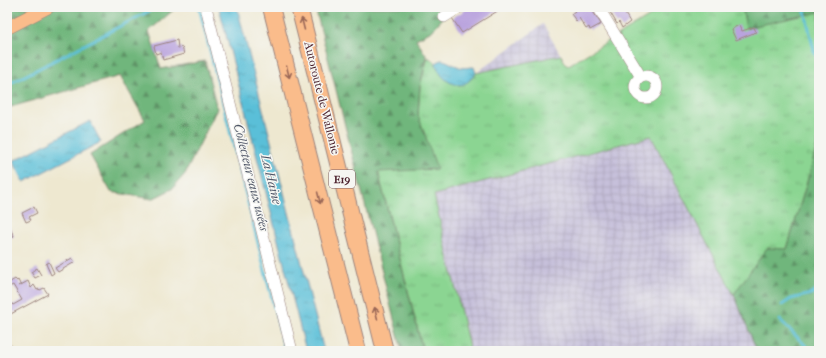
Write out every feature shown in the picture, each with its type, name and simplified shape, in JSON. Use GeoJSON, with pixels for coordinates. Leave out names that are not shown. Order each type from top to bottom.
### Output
{"type":"FeatureCollection","features":[{"type":"Feature","properties":{"kind":"highway","name":"E19"},"geometry":{"type":"LineString","coordinates":[[272,7],[358,351]]}},
{"type":"Feature","properties":{"kind":"highway","name":"Autoroute de Wallonie"},"geometry":{"type":"LineString","coordinates":[[299,7],[385,351]]}},
{"type":"Feature","properties":{"kind":"main road"},"geometry":{"type":"LineString","coordinates":[[7,28],[48,7]]}},
{"type":"Feature","properties":{"kind":"street"},"geometry":{"type":"LineString","coordinates":[[206,7],[292,351]]}},
{"type":"Feature","properties":{"kind":"street"},"geometry":{"type":"LineString","coordinates":[[444,17],[460,7]]}},
{"type":"Feature","properties":{"kind":"street"},"geometry":{"type":"LineString","coordinates":[[598,7],[641,77]]}},
{"type":"Feature","properties":{"kind":"shaded area"},"geometry":{"type":"Polygon","coordinates":[[[543,24],[567,66],[651,136],[736,297],[787,249],[819,138],[819,351],[470,351],[434,195],[428,57],[436,63],[476,73],[543,24]]]}},
{"type":"Feature","properties":{"kind":"green space"},"geometry":{"type":"Polygon","coordinates":[[[7,7],[177,7],[149,31],[161,69],[205,61],[217,109],[185,174],[172,189],[152,199],[111,192],[90,155],[145,120],[120,76],[7,108],[7,7]]]}},
{"type":"Feature","properties":{"kind":"green space"},"geometry":{"type":"Polygon","coordinates":[[[315,7],[437,7],[444,17],[430,32],[416,39],[427,57],[420,86],[418,115],[437,169],[378,172],[423,351],[402,351],[315,7]]]}},
{"type":"Feature","properties":{"kind":"green space"},"geometry":{"type":"Polygon","coordinates":[[[665,7],[819,7],[819,138],[787,249],[735,297],[651,136],[434,195],[470,351],[423,351],[378,171],[436,169],[418,115],[420,86],[428,57],[436,63],[439,71],[470,80],[476,73],[561,55],[567,66],[665,7]]]}},
{"type":"Feature","properties":{"kind":"green space"},"geometry":{"type":"Polygon","coordinates":[[[742,7],[819,7],[819,12],[746,28],[742,7]]]}},
{"type":"Feature","properties":{"kind":"green space"},"geometry":{"type":"Polygon","coordinates":[[[819,138],[819,351],[757,351],[734,294],[767,248],[787,249],[819,138]]]}},
{"type":"Feature","properties":{"kind":"water","name":"La Haine"},"geometry":{"type":"Polygon","coordinates":[[[219,7],[237,7],[324,351],[306,351],[219,7]]]}},
{"type":"Feature","properties":{"kind":"water"},"geometry":{"type":"Polygon","coordinates":[[[441,60],[461,67],[474,67],[476,73],[464,84],[454,84],[446,80],[439,72],[436,63],[441,60]]]}},
{"type":"Feature","properties":{"kind":"water"},"geometry":{"type":"Polygon","coordinates":[[[90,121],[101,142],[24,182],[13,161],[90,121]]]}},
{"type":"Feature","properties":{"kind":"building"},"geometry":{"type":"Polygon","coordinates":[[[470,7],[504,7],[462,33],[452,18],[470,7]]]}},
{"type":"Feature","properties":{"kind":"building"},"geometry":{"type":"Polygon","coordinates":[[[572,7],[590,7],[601,24],[590,30],[589,27],[586,29],[579,18],[576,21],[571,14],[575,11],[572,7]]]}},
{"type":"Feature","properties":{"kind":"building"},"geometry":{"type":"Polygon","coordinates":[[[610,7],[621,7],[630,22],[622,28],[619,22],[617,24],[610,12],[612,11],[610,7]]]}},
{"type":"Feature","properties":{"kind":"building"},"geometry":{"type":"Polygon","coordinates":[[[739,25],[742,31],[754,27],[756,32],[736,40],[731,29],[739,25]]]}},
{"type":"Feature","properties":{"kind":"building"},"geometry":{"type":"Polygon","coordinates":[[[177,40],[178,48],[182,47],[184,54],[163,60],[161,52],[156,54],[154,46],[177,40]]]}},
{"type":"Feature","properties":{"kind":"building"},"geometry":{"type":"Polygon","coordinates":[[[34,207],[37,213],[29,217],[31,220],[26,222],[22,213],[34,207]]]}},
{"type":"Feature","properties":{"kind":"building"},"geometry":{"type":"Polygon","coordinates":[[[9,227],[14,236],[7,240],[7,228],[9,227]]]}},
{"type":"Feature","properties":{"kind":"building"},"geometry":{"type":"Polygon","coordinates":[[[72,258],[75,262],[58,272],[55,268],[72,258]]]}},
{"type":"Feature","properties":{"kind":"building"},"geometry":{"type":"Polygon","coordinates":[[[49,262],[54,273],[51,275],[46,264],[49,262]]]}},
{"type":"Feature","properties":{"kind":"building"},"geometry":{"type":"Polygon","coordinates":[[[37,268],[41,275],[35,278],[31,272],[37,268]]]}},
{"type":"Feature","properties":{"kind":"building"},"geometry":{"type":"Polygon","coordinates":[[[15,279],[17,281],[18,280],[20,284],[19,286],[28,281],[31,288],[34,285],[37,290],[44,288],[48,294],[7,316],[7,301],[9,300],[13,305],[22,300],[13,285],[9,287],[7,284],[15,279]]]}},
{"type":"Feature","properties":{"kind":"waterway"},"geometry":{"type":"LineString","coordinates":[[7,85],[157,7]]}},
{"type":"Feature","properties":{"kind":"waterway","name":"Collecteur eaux usées"},"geometry":{"type":"LineString","coordinates":[[199,7],[285,351]]}},
{"type":"Feature","properties":{"kind":"waterway"},"geometry":{"type":"LineString","coordinates":[[804,7],[814,51],[819,62]]}},
{"type":"Feature","properties":{"kind":"waterway"},"geometry":{"type":"LineString","coordinates":[[782,305],[791,299],[811,294],[819,289]]}},
{"type":"Feature","properties":{"kind":"waterway"},"geometry":{"type":"LineString","coordinates":[[780,320],[811,351]]}}]}
